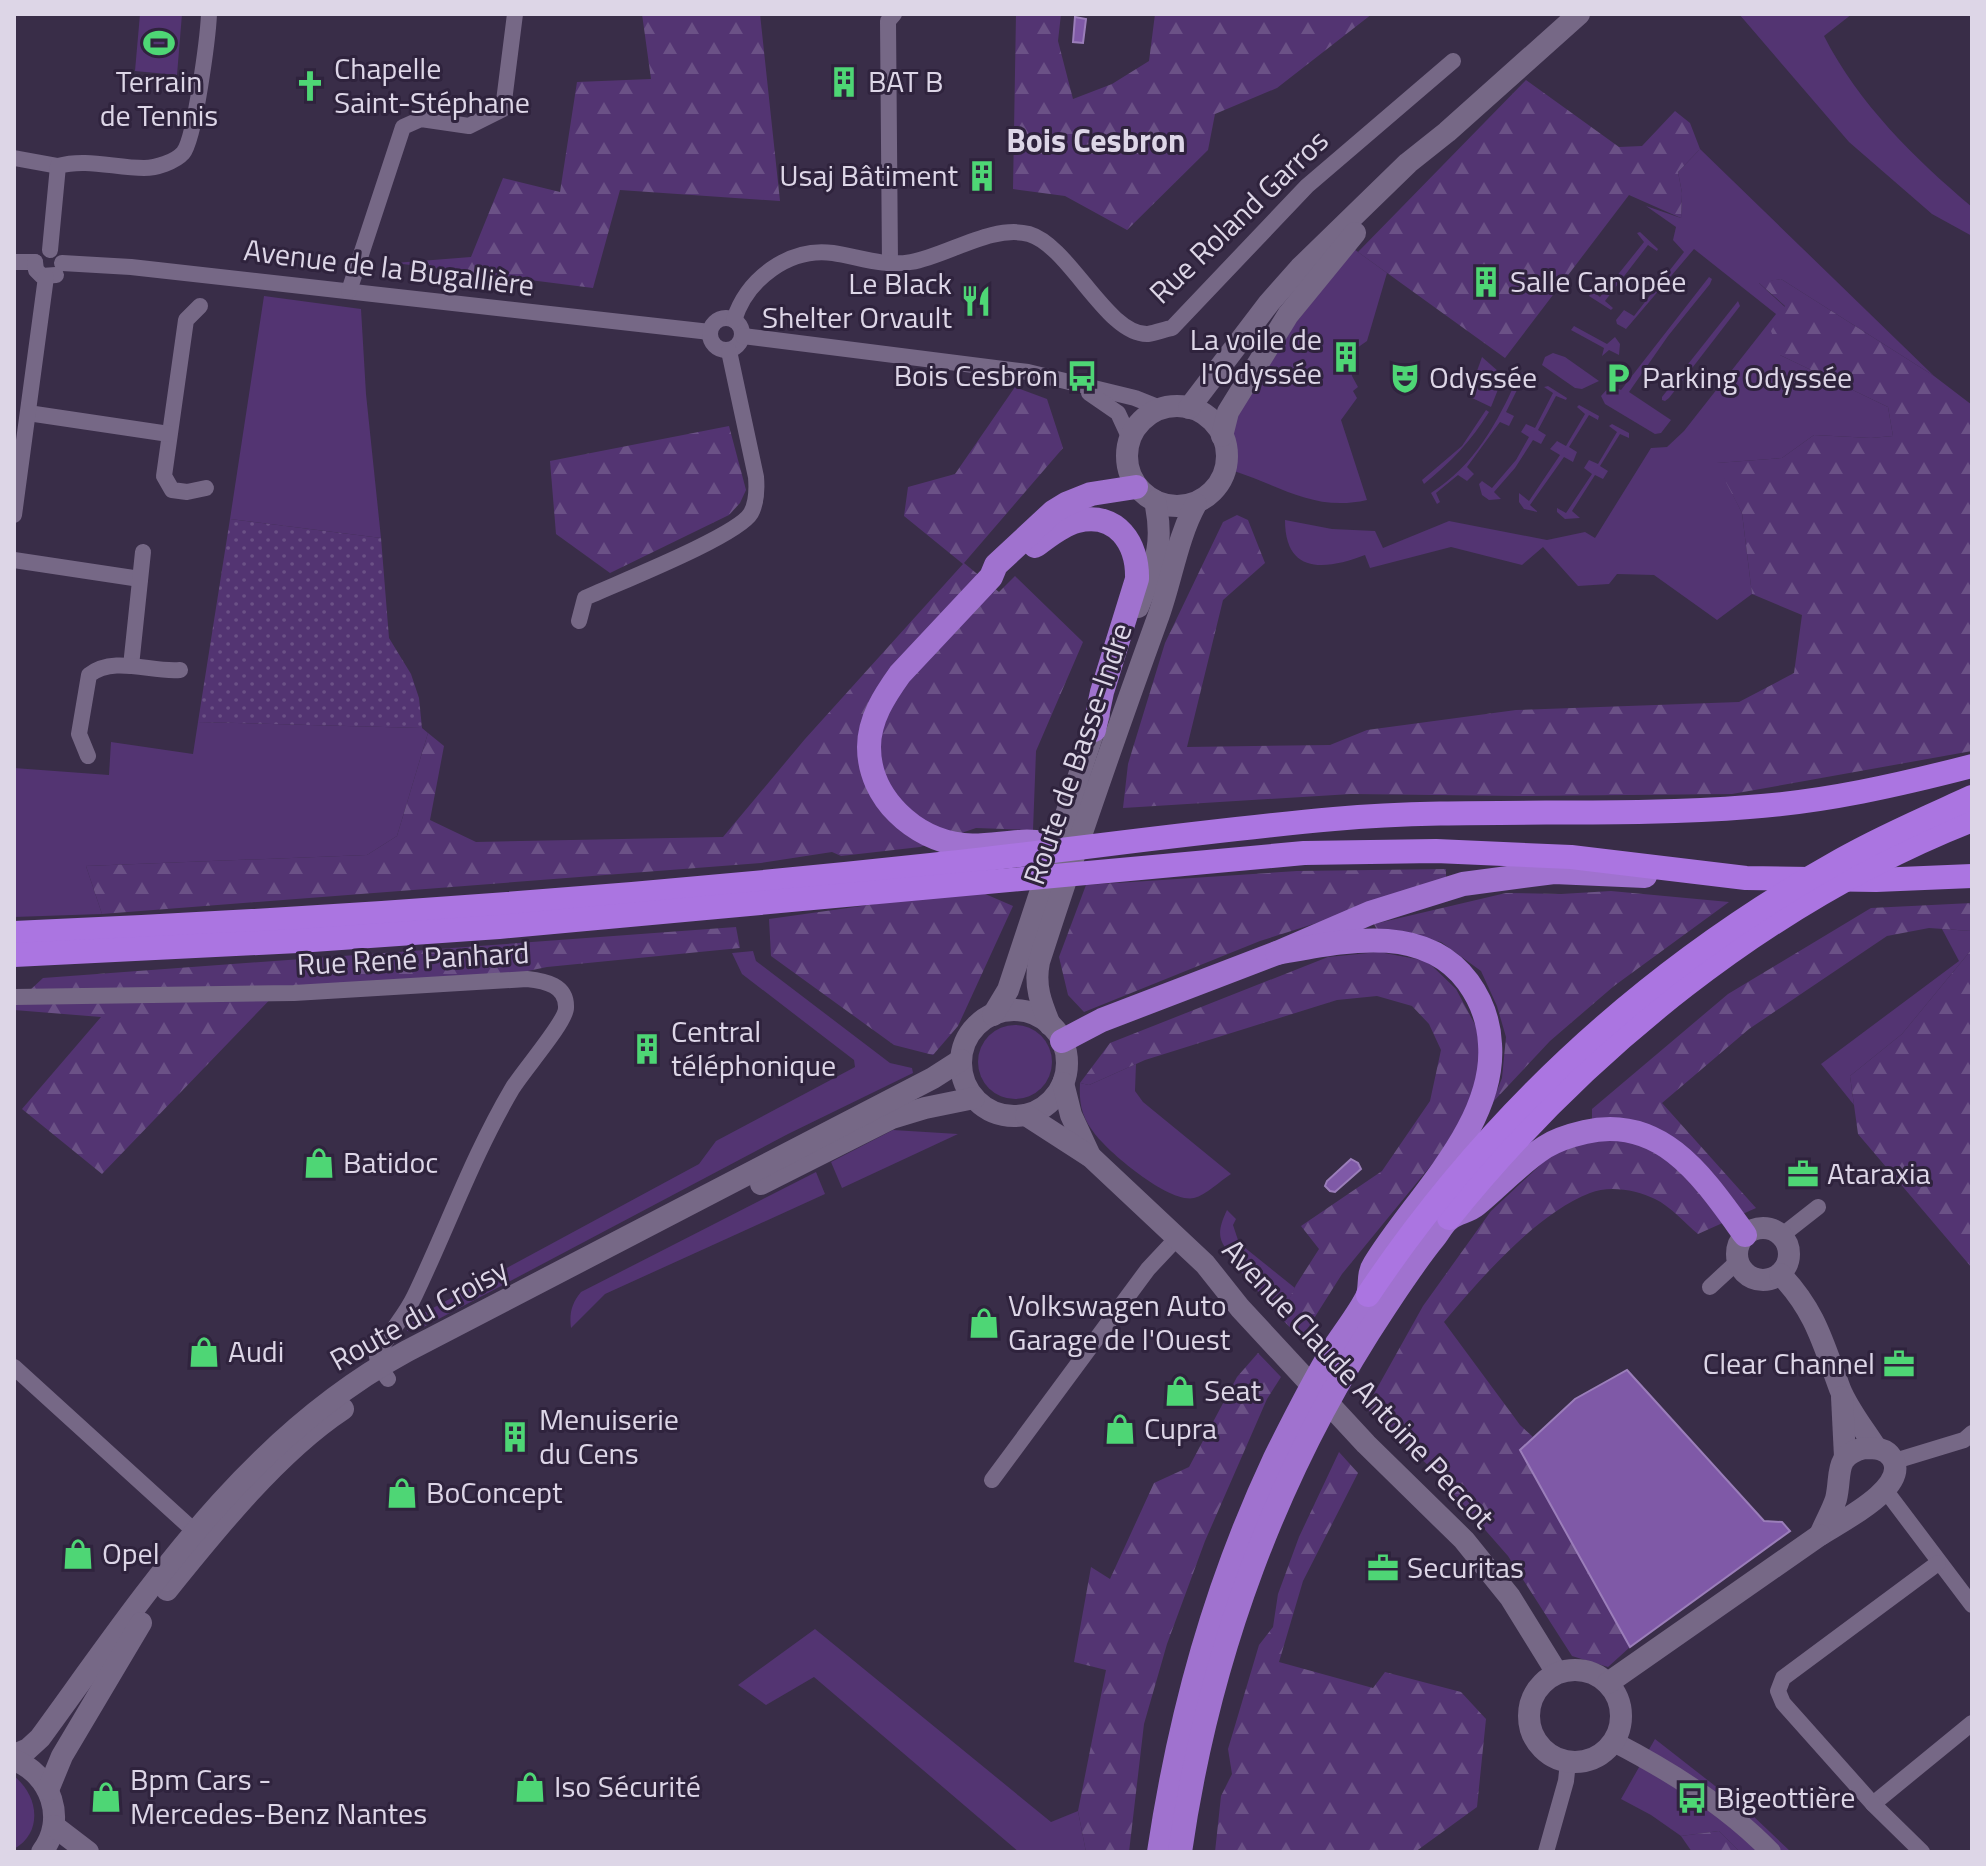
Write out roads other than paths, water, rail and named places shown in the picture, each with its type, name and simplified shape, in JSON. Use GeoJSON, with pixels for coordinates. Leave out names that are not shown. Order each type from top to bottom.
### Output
{"type":"FeatureCollection","features":[{"type":"Feature","properties":{"kind":"highway"},"geometry":{"type":"LineString","coordinates":[[1064,850],[1039,842],[964,845],[930,836],[900,817],[885,799],[873,773],[869,746],[872,726],[887,692],[919,653],[991,577],[996,565],[1053,512],[1091,494],[1146,494]]}},
{"type":"Feature","properties":{"kind":"highway"},"geometry":{"type":"LineString","coordinates":[[991,577],[1004,573],[1048,536],[1075,521],[1091,519],[1111,523],[1127,536],[1137,564],[1137,579],[1102,692],[1094,730]]}},
{"type":"Feature","properties":{"kind":"highway"},"geometry":{"type":"LineString","coordinates":[[14,933],[413,911],[561,899],[916,867],[1376,815],[1653,812],[1752,807],[1891,786],[1972,766]]}},
{"type":"Feature","properties":{"kind":"highway"},"geometry":{"type":"LineString","coordinates":[[1159,1852],[1180,1731],[1194,1675],[1226,1575],[1259,1494],[1304,1401],[1368,1295],[1428,1211],[1500,1125],[1572,1054],[1651,985],[1756,910],[1842,859],[1972,797]]}},
{"type":"Feature","properties":{"kind":"highway"},"geometry":{"type":"LineString","coordinates":[[1180,1852],[1193,1774],[1215,1680],[1239,1602],[1268,1528],[1311,1434],[1357,1351],[1407,1274],[1449,1218],[1540,1113],[1614,1044],[1691,981],[1802,906],[1891,857],[1972,820]]}},
{"type":"Feature","properties":{"kind":"highway"},"geometry":{"type":"LineString","coordinates":[[14,955],[282,942],[515,926],[1304,853],[1436,851],[1571,857],[1746,878]]}},
{"type":"Feature","properties":{"kind":"highway"},"geometry":{"type":"LineString","coordinates":[[1056,1033],[1102,1020],[1277,953],[1370,913],[1463,884],[1554,872],[1876,880],[1967,876]]}},
{"type":"Feature","properties":{"kind":"highway"},"geometry":{"type":"LineString","coordinates":[[1277,953],[1357,940],[1383,940],[1417,946],[1444,958],[1457,969],[1474,991],[1487,1019],[1491,1046],[1489,1066],[1475,1116],[1444,1166],[1371,1269],[1368,1295]]}},
{"type":"Feature","properties":{"kind":"highway"},"geometry":{"type":"LineString","coordinates":[[1449,1218],[1473,1208],[1547,1146],[1607,1127],[1631,1129],[1669,1146],[1707,1183],[1745,1235]]}},
{"type":"Feature","properties":{"kind":"main road"},"geometry":{"type":"LineString","coordinates":[[1189,408],[1269,303],[1300,268],[1408,163],[1579,14]]}},
{"type":"Feature","properties":{"kind":"main road"},"geometry":{"type":"LineString","coordinates":[[1222,436],[1228,412],[1288,315],[1318,275],[1447,132]]}},
{"type":"Feature","properties":{"kind":"main road"},"geometry":{"type":"LineString","coordinates":[[1160,408],[1189,408],[1207,417],[1222,436],[1227,457],[1224,474],[1214,491],[1196,504],[1170,505],[1146,494],[1128,469],[1130,439],[1140,424],[1160,408]]}},
{"type":"Feature","properties":{"kind":"main road","name":"Route de Basse-Indre"},"geometry":{"type":"LineString","coordinates":[[1089,775],[1094,730],[1159,550],[1160,527],[1146,494]]}},
{"type":"Feature","properties":{"kind":"main road","name":"Route de Basse-Indre"},"geometry":{"type":"LineString","coordinates":[[993,1015],[1039,930],[1089,775],[1163,604],[1185,527],[1196,504]]}},
{"type":"Feature","properties":{"kind":"main road","name":"Route de Basse-Indre"},"geometry":{"type":"LineString","coordinates":[[1039,930],[1036,979],[1040,1001],[1056,1033]]}},
{"type":"Feature","properties":{"kind":"main road"},"geometry":{"type":"LineString","coordinates":[[1023,1011],[1056,1033],[1067,1063],[1063,1083],[1056,1096],[1044,1107],[1026,1115],[1009,1116],[996,1114],[974,1098],[962,1074],[961,1060],[970,1033],[993,1015],[1023,1011]]}},
{"type":"Feature","properties":{"kind":"main road","name":"Route du Croisy"},"geometry":{"type":"LineString","coordinates":[[14,1758],[40,1738],[131,1611],[201,1537],[284,1436],[327,1402],[933,1078],[961,1060]]}},
{"type":"Feature","properties":{"kind":"main road","name":"Avenue Claude Antoine Peccot"},"geometry":{"type":"LineString","coordinates":[[1063,1083],[1071,1115],[1091,1157]]}},
{"type":"Feature","properties":{"kind":"main road","name":"Route du Croisy"},"geometry":{"type":"LineString","coordinates":[[384,1372],[868,1128],[925,1108],[974,1098]]}},
{"type":"Feature","properties":{"kind":"main road","name":"Avenue Claude Antoine Peccot"},"geometry":{"type":"LineString","coordinates":[[1026,1115],[1091,1157],[1178,1237],[1366,1444],[1433,1508],[1486,1566],[1510,1597],[1557,1673]]}},
{"type":"Feature","properties":{"kind":"main road"},"geometry":{"type":"LineString","coordinates":[[1759,1228],[1775,1231],[1781,1236],[1786,1243],[1788,1260],[1780,1274],[1773,1279],[1755,1280],[1748,1276],[1737,1262],[1737,1247],[1745,1235],[1759,1228]]}},
{"type":"Feature","properties":{"kind":"main road"},"geometry":{"type":"LineString","coordinates":[[1780,1274],[1812,1314],[1841,1392],[1876,1448]]}},
{"type":"Feature","properties":{"kind":"main road"},"geometry":{"type":"LineString","coordinates":[[1841,1392],[1845,1457]]}},
{"type":"Feature","properties":{"kind":"main road"},"geometry":{"type":"LineString","coordinates":[[1608,1683],[1886,1491],[1894,1476],[1895,1461],[1889,1454],[1876,1448],[1854,1450],[1845,1457],[1840,1464],[1835,1500],[1820,1535]]}},
{"type":"Feature","properties":{"kind":"main road","name":"Route du Croisy"},"geometry":{"type":"LineString","coordinates":[[48,1790],[62,1756],[126,1645],[201,1537]]}},
{"type":"Feature","properties":{"kind":"main road"},"geometry":{"type":"LineString","coordinates":[[1570,1669],[1584,1670],[1608,1683],[1622,1711],[1614,1742],[1594,1758],[1568,1762],[1552,1756],[1539,1745],[1531,1730],[1529,1713],[1533,1696],[1543,1682],[1570,1669]]}},
{"type":"Feature","properties":{"kind":"main road"},"geometry":{"type":"LineString","coordinates":[[14,1758],[35,1772],[48,1790],[55,1811],[48,1845],[42,1852]]}},
{"type":"Feature","properties":{"kind":"main road"},"geometry":{"type":"LineString","coordinates":[[54,1826],[81,1847]]}},
{"type":"Feature","properties":{"kind":"street"},"geometry":{"type":"LineString","coordinates":[[14,158],[58,166],[73,162],[147,168],[170,162],[183,153],[190,137],[208,41],[209,14]]}},
{"type":"Feature","properties":{"kind":"street"},"geometry":{"type":"LineString","coordinates":[[349,291],[403,127],[421,119],[469,126],[503,109],[515,14]]}},
{"type":"Feature","properties":{"kind":"street"},"geometry":{"type":"LineString","coordinates":[[734,320],[750,290],[770,269],[786,260],[814,253],[830,253],[890,264],[888,21],[894,14]]}},
{"type":"Feature","properties":{"kind":"street","name":"Rue Roland Garros"},"geometry":{"type":"LineString","coordinates":[[890,264],[915,262],[961,244],[1001,234],[1028,234],[1047,243],[1122,325],[1146,334],[1172,328],[1307,186],[1453,61]]}},
{"type":"Feature","properties":{"kind":"street"},"geometry":{"type":"LineString","coordinates":[[50,250],[58,166]]}},
{"type":"Feature","properties":{"kind":"street"},"geometry":{"type":"LineString","coordinates":[[50,250],[60,256],[62,263],[59,272],[46,277],[36,270],[35,262],[38,254],[50,250]]}},
{"type":"Feature","properties":{"kind":"street"},"geometry":{"type":"LineString","coordinates":[[14,262],[35,262]]}},
{"type":"Feature","properties":{"kind":"street","name":"Avenue de la Bugallière"},"geometry":{"type":"LineString","coordinates":[[62,263],[131,267],[710,332]]}},
{"type":"Feature","properties":{"kind":"street"},"geometry":{"type":"LineString","coordinates":[[14,515],[46,277]]}},
{"type":"Feature","properties":{"kind":"street"},"geometry":{"type":"LineString","coordinates":[[200,306],[186,320],[164,476],[172,490],[187,492],[206,488]]}},
{"type":"Feature","properties":{"kind":"street"},"geometry":{"type":"LineString","coordinates":[[719,319],[734,320],[741,327],[743,336],[738,346],[729,351],[715,346],[710,332],[719,319]]}},
{"type":"Feature","properties":{"kind":"street"},"geometry":{"type":"LineString","coordinates":[[743,336],[1028,372],[1135,398],[1160,408]]}},
{"type":"Feature","properties":{"kind":"street"},"geometry":{"type":"LineString","coordinates":[[579,621],[585,598],[699,547],[726,533],[750,515],[757,493],[756,477],[729,351]]}},
{"type":"Feature","properties":{"kind":"street"},"geometry":{"type":"LineString","coordinates":[[1070,382],[1118,413],[1130,439]]}},
{"type":"Feature","properties":{"kind":"street"},"geometry":{"type":"LineString","coordinates":[[28,413],[169,434]]}},
{"type":"Feature","properties":{"kind":"street"},"geometry":{"type":"LineString","coordinates":[[131,666],[143,552]]}},
{"type":"Feature","properties":{"kind":"street"},"geometry":{"type":"LineString","coordinates":[[14,560],[140,579]]}},
{"type":"Feature","properties":{"kind":"street"},"geometry":{"type":"LineString","coordinates":[[88,756],[79,734],[89,675],[98,667],[180,670]]}},
{"type":"Feature","properties":{"kind":"street","name":"Rue René Panhard"},"geometry":{"type":"LineString","coordinates":[[14,997],[294,993],[527,979],[545,981],[555,986],[563,995],[566,1010],[560,1023],[523,1071],[487,1131],[413,1299],[377,1357],[384,1372]]}},
{"type":"Feature","properties":{"kind":"street"},"geometry":{"type":"LineString","coordinates":[[1781,1236],[1818,1207]]}},
{"type":"Feature","properties":{"kind":"street"},"geometry":{"type":"LineString","coordinates":[[992,1480],[1148,1269],[1178,1237]]}},
{"type":"Feature","properties":{"kind":"street"},"geometry":{"type":"LineString","coordinates":[[1710,1287],[1737,1262]]}},
{"type":"Feature","properties":{"kind":"street"},"geometry":{"type":"LineString","coordinates":[[14,1367],[201,1537]]}},
{"type":"Feature","properties":{"kind":"street"},"geometry":{"type":"LineString","coordinates":[[1895,1461],[1964,1440],[1972,1433]]}},
{"type":"Feature","properties":{"kind":"street"},"geometry":{"type":"LineString","coordinates":[[1886,1491],[1972,1605]]}},
{"type":"Feature","properties":{"kind":"street"},"geometry":{"type":"LineString","coordinates":[[1922,1852],[1873,1804],[1783,1703],[1778,1691],[1783,1678],[1938,1563]]}},
{"type":"Feature","properties":{"kind":"street"},"geometry":{"type":"LineString","coordinates":[[1873,1804],[1972,1723]]}},
{"type":"Feature","properties":{"kind":"street"},"geometry":{"type":"LineString","coordinates":[[1614,1742],[1667,1771],[1716,1805],[1771,1852]]}},
{"type":"Feature","properties":{"kind":"street"},"geometry":{"type":"LineString","coordinates":[[1546,1852],[1566,1781],[1568,1762]]}},
{"type":"Feature","properties":{"kind":"place","name":"Terrain de Tennis"},"geometry":{"type":"Point","coordinates":[159,43]}},
{"type":"Feature","properties":{"kind":"place","name":"BAT B"},"geometry":{"type":"Point","coordinates":[844,82]}},
{"type":"Feature","properties":{"kind":"place","name":"Chapelle Saint-Stéphane"},"geometry":{"type":"Point","coordinates":[310,86]}},
{"type":"Feature","properties":{"kind":"place","name":"Usaj Bâtiment"},"geometry":{"type":"Point","coordinates":[982,176]}},
{"type":"Feature","properties":{"kind":"place","name":"Salle Canopée"},"geometry":{"type":"Point","coordinates":[1486,282]}},
{"type":"Feature","properties":{"kind":"place","name":"Le Black Shelter Orvault"},"geometry":{"type":"Point","coordinates":[976,301]}},
{"type":"Feature","properties":{"kind":"place","name":"La voile de l'Odyssée"},"geometry":{"type":"Point","coordinates":[1346,357]}},
{"type":"Feature","properties":{"kind":"place","name":"Bois Cesbron"},"geometry":{"type":"Point","coordinates":[1082,376]}},
{"type":"Feature","properties":{"kind":"place","name":"Odyssée"},"geometry":{"type":"Point","coordinates":[1405,378]}},
{"type":"Feature","properties":{"kind":"place","name":"Parking Odyssée"},"geometry":{"type":"Point","coordinates":[1618,378]}},
{"type":"Feature","properties":{"kind":"place","name":"Central téléphonique"},"geometry":{"type":"Point","coordinates":[647,1049]}},
{"type":"Feature","properties":{"kind":"place","name":"Batidoc"},"geometry":{"type":"Point","coordinates":[319,1163]}},
{"type":"Feature","properties":{"kind":"place","name":"Ataraxia"},"geometry":{"type":"Point","coordinates":[1803,1174]}},
{"type":"Feature","properties":{"kind":"place","name":"Volkswagen Auto Garage de l'Ouest"},"geometry":{"type":"Point","coordinates":[984,1323]}},
{"type":"Feature","properties":{"kind":"place","name":"Audi"},"geometry":{"type":"Point","coordinates":[204,1352]}},
{"type":"Feature","properties":{"kind":"place","name":"Clear Channel"},"geometry":{"type":"Point","coordinates":[1899,1364]}},
{"type":"Feature","properties":{"kind":"place","name":"Seat"},"geometry":{"type":"Point","coordinates":[1180,1391]}},
{"type":"Feature","properties":{"kind":"place","name":"Cupra"},"geometry":{"type":"Point","coordinates":[1120,1429]}},
{"type":"Feature","properties":{"kind":"place","name":"Menuiserie du Cens"},"geometry":{"type":"Point","coordinates":[515,1437]}},
{"type":"Feature","properties":{"kind":"place","name":"BoConcept"},"geometry":{"type":"Point","coordinates":[402,1493]}},
{"type":"Feature","properties":{"kind":"place","name":"Opel"},"geometry":{"type":"Point","coordinates":[78,1554]}},
{"type":"Feature","properties":{"kind":"place","name":"Securitas"},"geometry":{"type":"Point","coordinates":[1383,1568]}},
{"type":"Feature","properties":{"kind":"place","name":"Iso Sécurité"},"geometry":{"type":"Point","coordinates":[530,1787]}},
{"type":"Feature","properties":{"kind":"place","name":"Bpm Cars - Mercedes-Benz Nantes"},"geometry":{"type":"Point","coordinates":[106,1797]}},
{"type":"Feature","properties":{"kind":"place","name":"Bigeottière"},"geometry":{"type":"Point","coordinates":[1692,1798]}},
{"type":"Feature","properties":{"kind":"district","name":"Bois Cesbron"},"geometry":{"type":"Point","coordinates":[1096,141]}}]}
